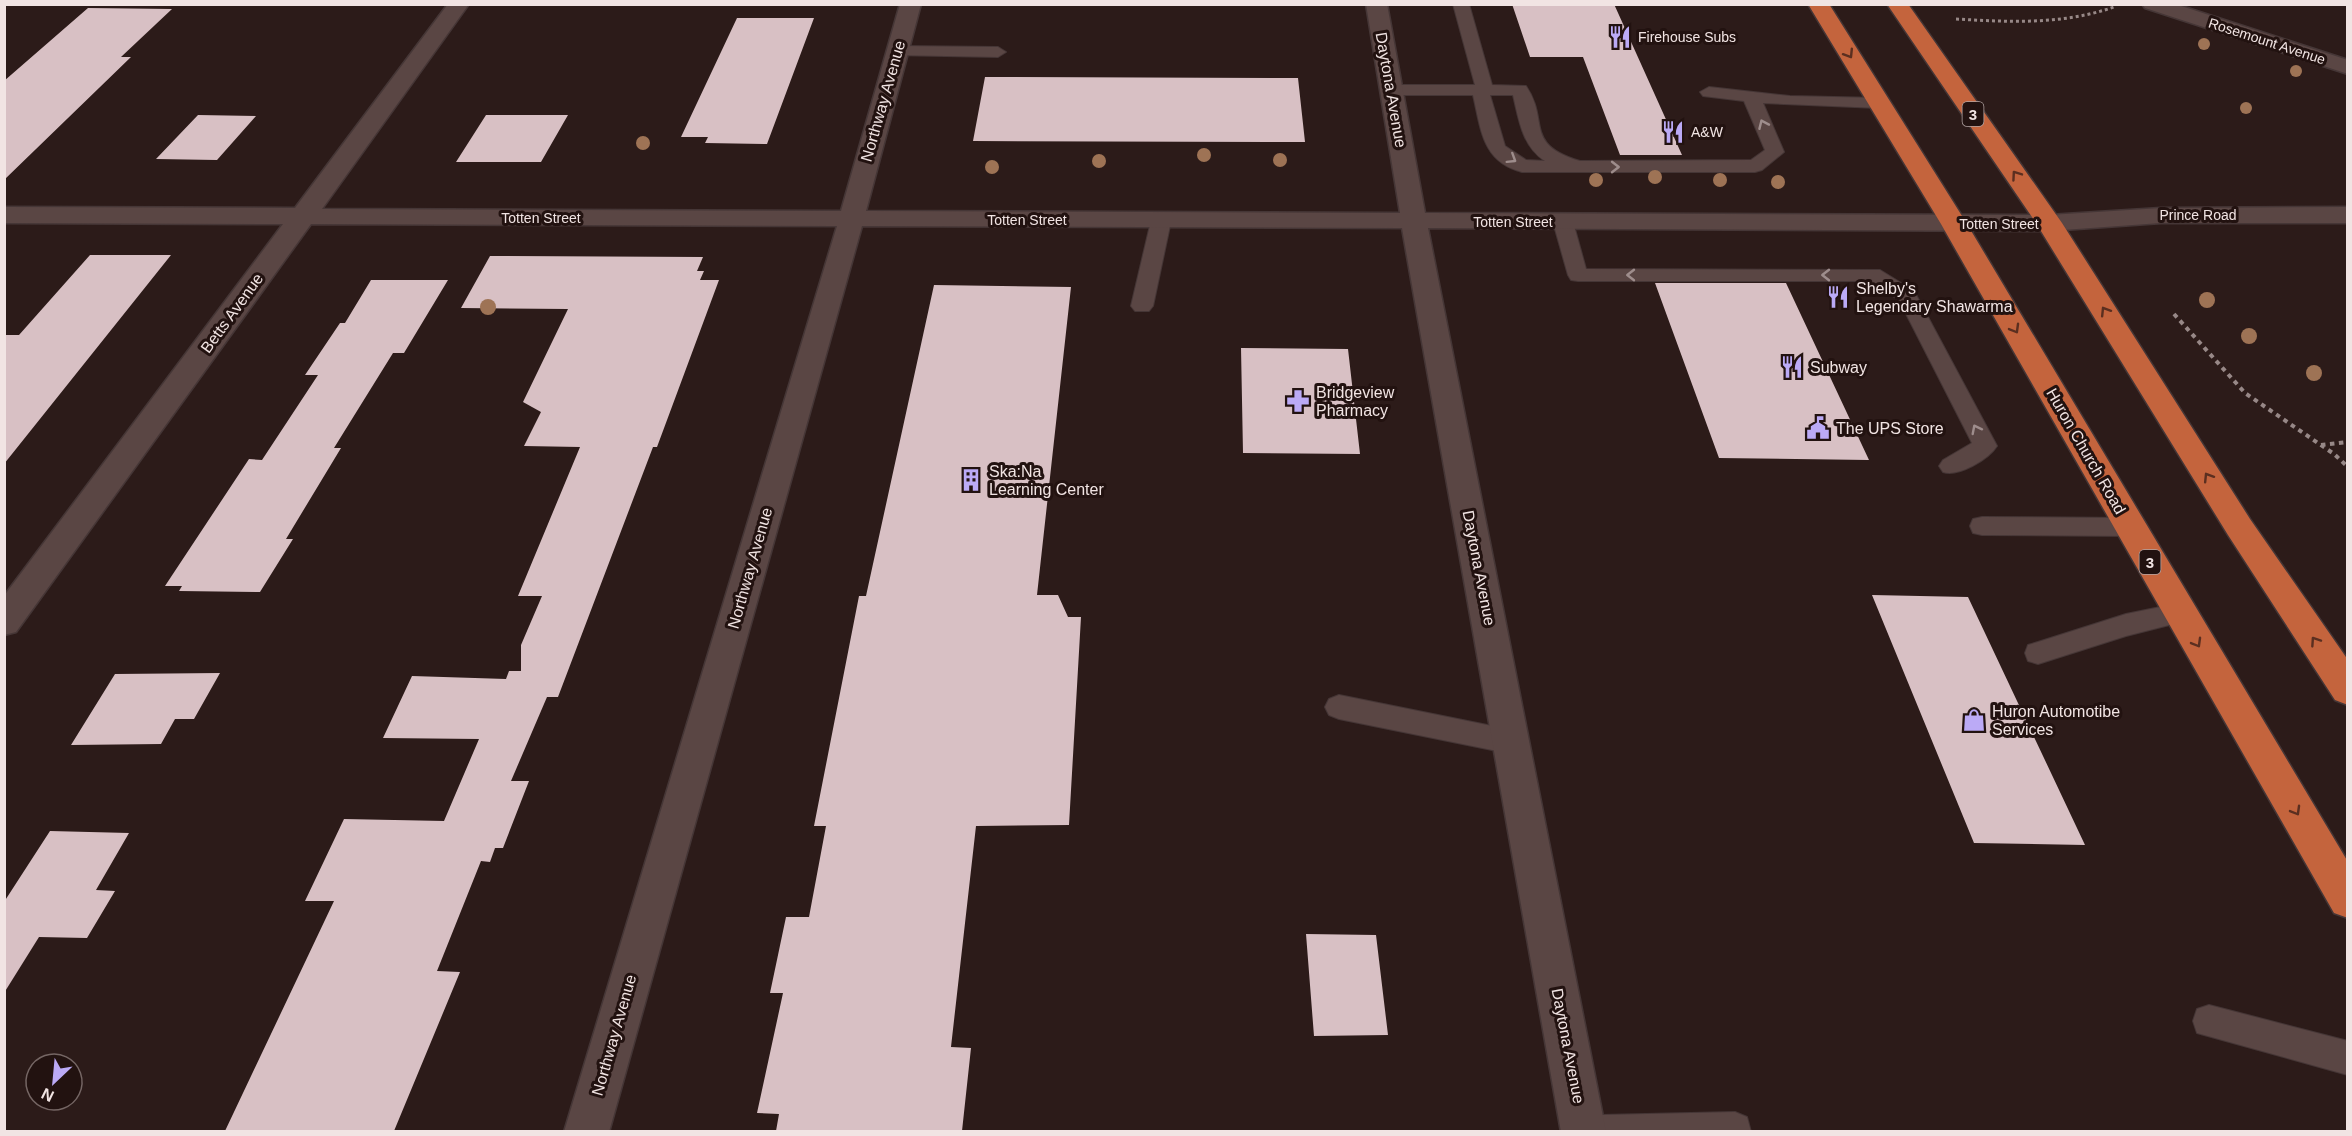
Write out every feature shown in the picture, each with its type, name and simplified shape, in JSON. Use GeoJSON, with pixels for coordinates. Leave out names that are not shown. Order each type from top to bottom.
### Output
{"type":"FeatureCollection","features":[{"type":"Feature","properties":{"kind":"highway","name":"Huron Church Road"},"geometry":{"type":"LineString","coordinates":[[1818,4],[1954,224],[2348,900]]}},
{"type":"Feature","properties":{"kind":"highway","name":"3"},"geometry":{"type":"LineString","coordinates":[[1897,4],[2049,223],[2239,526],[2348,690]]}},
{"type":"Feature","properties":{"kind":"street","name":"Betts Avenue"},"geometry":{"type":"LineString","coordinates":[[4,622],[459,4]]}},
{"type":"Feature","properties":{"kind":"street","name":"Northway Avenue"},"geometry":{"type":"LineString","coordinates":[[586,1131],[911,4]]}},
{"type":"Feature","properties":{"kind":"street","name":"Daytona Avenue"},"geometry":{"type":"LineString","coordinates":[[1376,4],[1414,222],[1584,1131]]}},
{"type":"Feature","properties":{"kind":"street","name":"Rosemount Avenue"},"geometry":{"type":"LineString","coordinates":[[2152,4],[2348,67]]}},
{"type":"Feature","properties":{"kind":"street","name":"Prince Road"},"geometry":{"type":"LineString","coordinates":[[2049,223],[2109,216],[2163,214],[2348,215]]}},
{"type":"Feature","properties":{"kind":"street","name":"Totten Street"},"geometry":{"type":"LineString","coordinates":[[4,215],[2049,223]]}},
{"type":"Feature","properties":{"kind":"lane"},"geometry":{"type":"LineString","coordinates":[[1461,4],[1496,149],[1522,166],[1755,166],[1775,152],[1750,96]]}},
{"type":"Feature","properties":{"kind":"lane"},"geometry":{"type":"LineString","coordinates":[[898,51],[998,52]]}},
{"type":"Feature","properties":{"kind":"lane"},"geometry":{"type":"LineString","coordinates":[[1390,90],[1520,90],[1537,147],[1553,160],[1580,167]]}},
{"type":"Feature","properties":{"kind":"lane"},"geometry":{"type":"LineString","coordinates":[[1709,92],[1790,101],[1879,103]]}},
{"type":"Feature","properties":{"kind":"lane"},"geometry":{"type":"LineString","coordinates":[[1142,306],[1161,221]]}},
{"type":"Feature","properties":{"kind":"lane"},"geometry":{"type":"LineString","coordinates":[[1563,222],[1578,275],[1872,275],[1907,296],[1985,446],[1951,466]]}},
{"type":"Feature","properties":{"kind":"lane"},"geometry":{"type":"LineString","coordinates":[[1982,526],[2130,527]]}},
{"type":"Feature","properties":{"kind":"lane"},"geometry":{"type":"LineString","coordinates":[[2038,652],[2126,625],[2180,613]]}},
{"type":"Feature","properties":{"kind":"lane"},"geometry":{"type":"LineString","coordinates":[[1339,707],[1512,742]]}},
{"type":"Feature","properties":{"kind":"lane"},"geometry":{"type":"LineString","coordinates":[[2209,1021],[2348,1058]]}},
{"type":"Feature","properties":{"kind":"lane"},"geometry":{"type":"LineString","coordinates":[[1600,1131],[1735,1129]]}},
{"type":"Feature","properties":{"kind":"path"},"geometry":{"type":"LineString","coordinates":[[1949,19],[2049,22],[2099,13],[2120,4]]}},
{"type":"Feature","properties":{"kind":"path"},"geometry":{"type":"LineString","coordinates":[[2174,314],[2245,393],[2321,445],[2348,467]]}},
{"type":"Feature","properties":{"kind":"path"},"geometry":{"type":"LineString","coordinates":[[2321,445],[2348,442]]}},
{"type":"Feature","properties":{"kind":"building"},"geometry":{"type":"Polygon","coordinates":[[[1512,4],[1614,4],[1682,155],[1620,155],[1583,57],[1530,57],[1512,4]]]}},
{"type":"Feature","properties":{"kind":"building"},"geometry":{"type":"Polygon","coordinates":[[[88,8],[172,9],[121,57],[131,57],[4,180],[4,81],[88,8]]]}},
{"type":"Feature","properties":{"kind":"building"},"geometry":{"type":"Polygon","coordinates":[[[737,18],[814,18],[767,144],[705,143],[708,137],[681,137],[737,18]]]}},
{"type":"Feature","properties":{"kind":"building"},"geometry":{"type":"Polygon","coordinates":[[[985,77],[1298,78],[1305,142],[973,141],[985,77]]]}},
{"type":"Feature","properties":{"kind":"building"},"geometry":{"type":"Polygon","coordinates":[[[198,115],[256,116],[217,160],[156,159],[198,115]]]}},
{"type":"Feature","properties":{"kind":"building"},"geometry":{"type":"Polygon","coordinates":[[[486,115],[568,115],[541,162],[456,162],[486,115]]]}},
{"type":"Feature","properties":{"kind":"building"},"geometry":{"type":"Polygon","coordinates":[[[90,255],[171,255],[4,464],[4,335],[19,335],[90,255]]]}},
{"type":"Feature","properties":{"kind":"building"},"geometry":{"type":"Polygon","coordinates":[[[490,256],[703,257],[697,271],[704,271],[700,280],[719,280],[657,447],[653,447],[558,697],[547,697],[511,781],[529,781],[503,848],[495,848],[490,862],[481,861],[437,971],[460,972],[394,1131],[225,1131],[334,901],[305,901],[344,819],[444,821],[479,739],[383,738],[412,676],[506,679],[509,671],[521,671],[521,645],[542,596],[518,596],[580,447],[524,446],[541,412],[523,402],[568,309],[461,308],[490,256]]]}},
{"type":"Feature","properties":{"kind":"building"},"geometry":{"type":"Polygon","coordinates":[[[371,280],[448,280],[404,353],[393,353],[334,448],[341,448],[286,539],[293,539],[260,592],[179,591],[182,586],[165,586],[249,459],[262,460],[318,375],[305,375],[340,323],[345,323],[371,280]]]}},
{"type":"Feature","properties":{"kind":"building"},"geometry":{"type":"Polygon","coordinates":[[[1655,283],[1786,283],[1869,460],[1719,458],[1655,283]]]}},
{"type":"Feature","properties":{"kind":"building"},"geometry":{"type":"Polygon","coordinates":[[[934,285],[1071,287],[1037,595],[1058,595],[1068,617],[1081,617],[1069,825],[976,826],[951,1047],[971,1048],[962,1131],[776,1131],[779,1114],[757,1113],[783,993],[770,993],[786,917],[809,917],[826,826],[814,826],[859,596],[866,596],[934,285]]]}},
{"type":"Feature","properties":{"kind":"building","name":"Bridgeview Pharmacy"},"geometry":{"type":"Polygon","coordinates":[[[1241,348],[1348,349],[1360,454],[1243,453],[1241,348]]]}},
{"type":"Feature","properties":{"kind":"building","name":"Huron Automotibe Services"},"geometry":{"type":"Polygon","coordinates":[[[1872,595],[1968,597],[2085,845],[1974,843],[1872,595]]]}},
{"type":"Feature","properties":{"kind":"building"},"geometry":{"type":"Polygon","coordinates":[[[220,673],[194,719],[175,719],[161,744],[71,745],[115,674],[220,673]]]}},
{"type":"Feature","properties":{"kind":"building"},"geometry":{"type":"Polygon","coordinates":[[[50,831],[129,833],[96,890],[115,891],[87,938],[39,937],[4,993],[4,902],[50,831]]]}},
{"type":"Feature","properties":{"kind":"building"},"geometry":{"type":"Polygon","coordinates":[[[1306,934],[1376,935],[1388,1035],[1314,1036],[1306,934]]]}},
{"type":"Feature","properties":{"kind":"place","name":"Firehouse Subs"},"geometry":{"type":"Point","coordinates":[1620,37]}},
{"type":"Feature","properties":{"kind":"place","name":"A&W"},"geometry":{"type":"Point","coordinates":[1673,132]}},
{"type":"Feature","properties":{"kind":"place","name":"Shelby's Legendary Shawarma"},"geometry":{"type":"Point","coordinates":[1838,297]}},
{"type":"Feature","properties":{"kind":"place","name":"Subway"},"geometry":{"type":"Point","coordinates":[1792,367]}},
{"type":"Feature","properties":{"kind":"place","name":"Bridgeview Pharmacy"},"geometry":{"type":"Point","coordinates":[1298,401]}},
{"type":"Feature","properties":{"kind":"place","name":"The UPS Store"},"geometry":{"type":"Point","coordinates":[1818,428]}},
{"type":"Feature","properties":{"kind":"place","name":"Ska:Na Learning Center"},"geometry":{"type":"Point","coordinates":[971,480]}},
{"type":"Feature","properties":{"kind":"place","name":"Huron Automotibe Services"},"geometry":{"type":"Point","coordinates":[1974,720]}}]}
